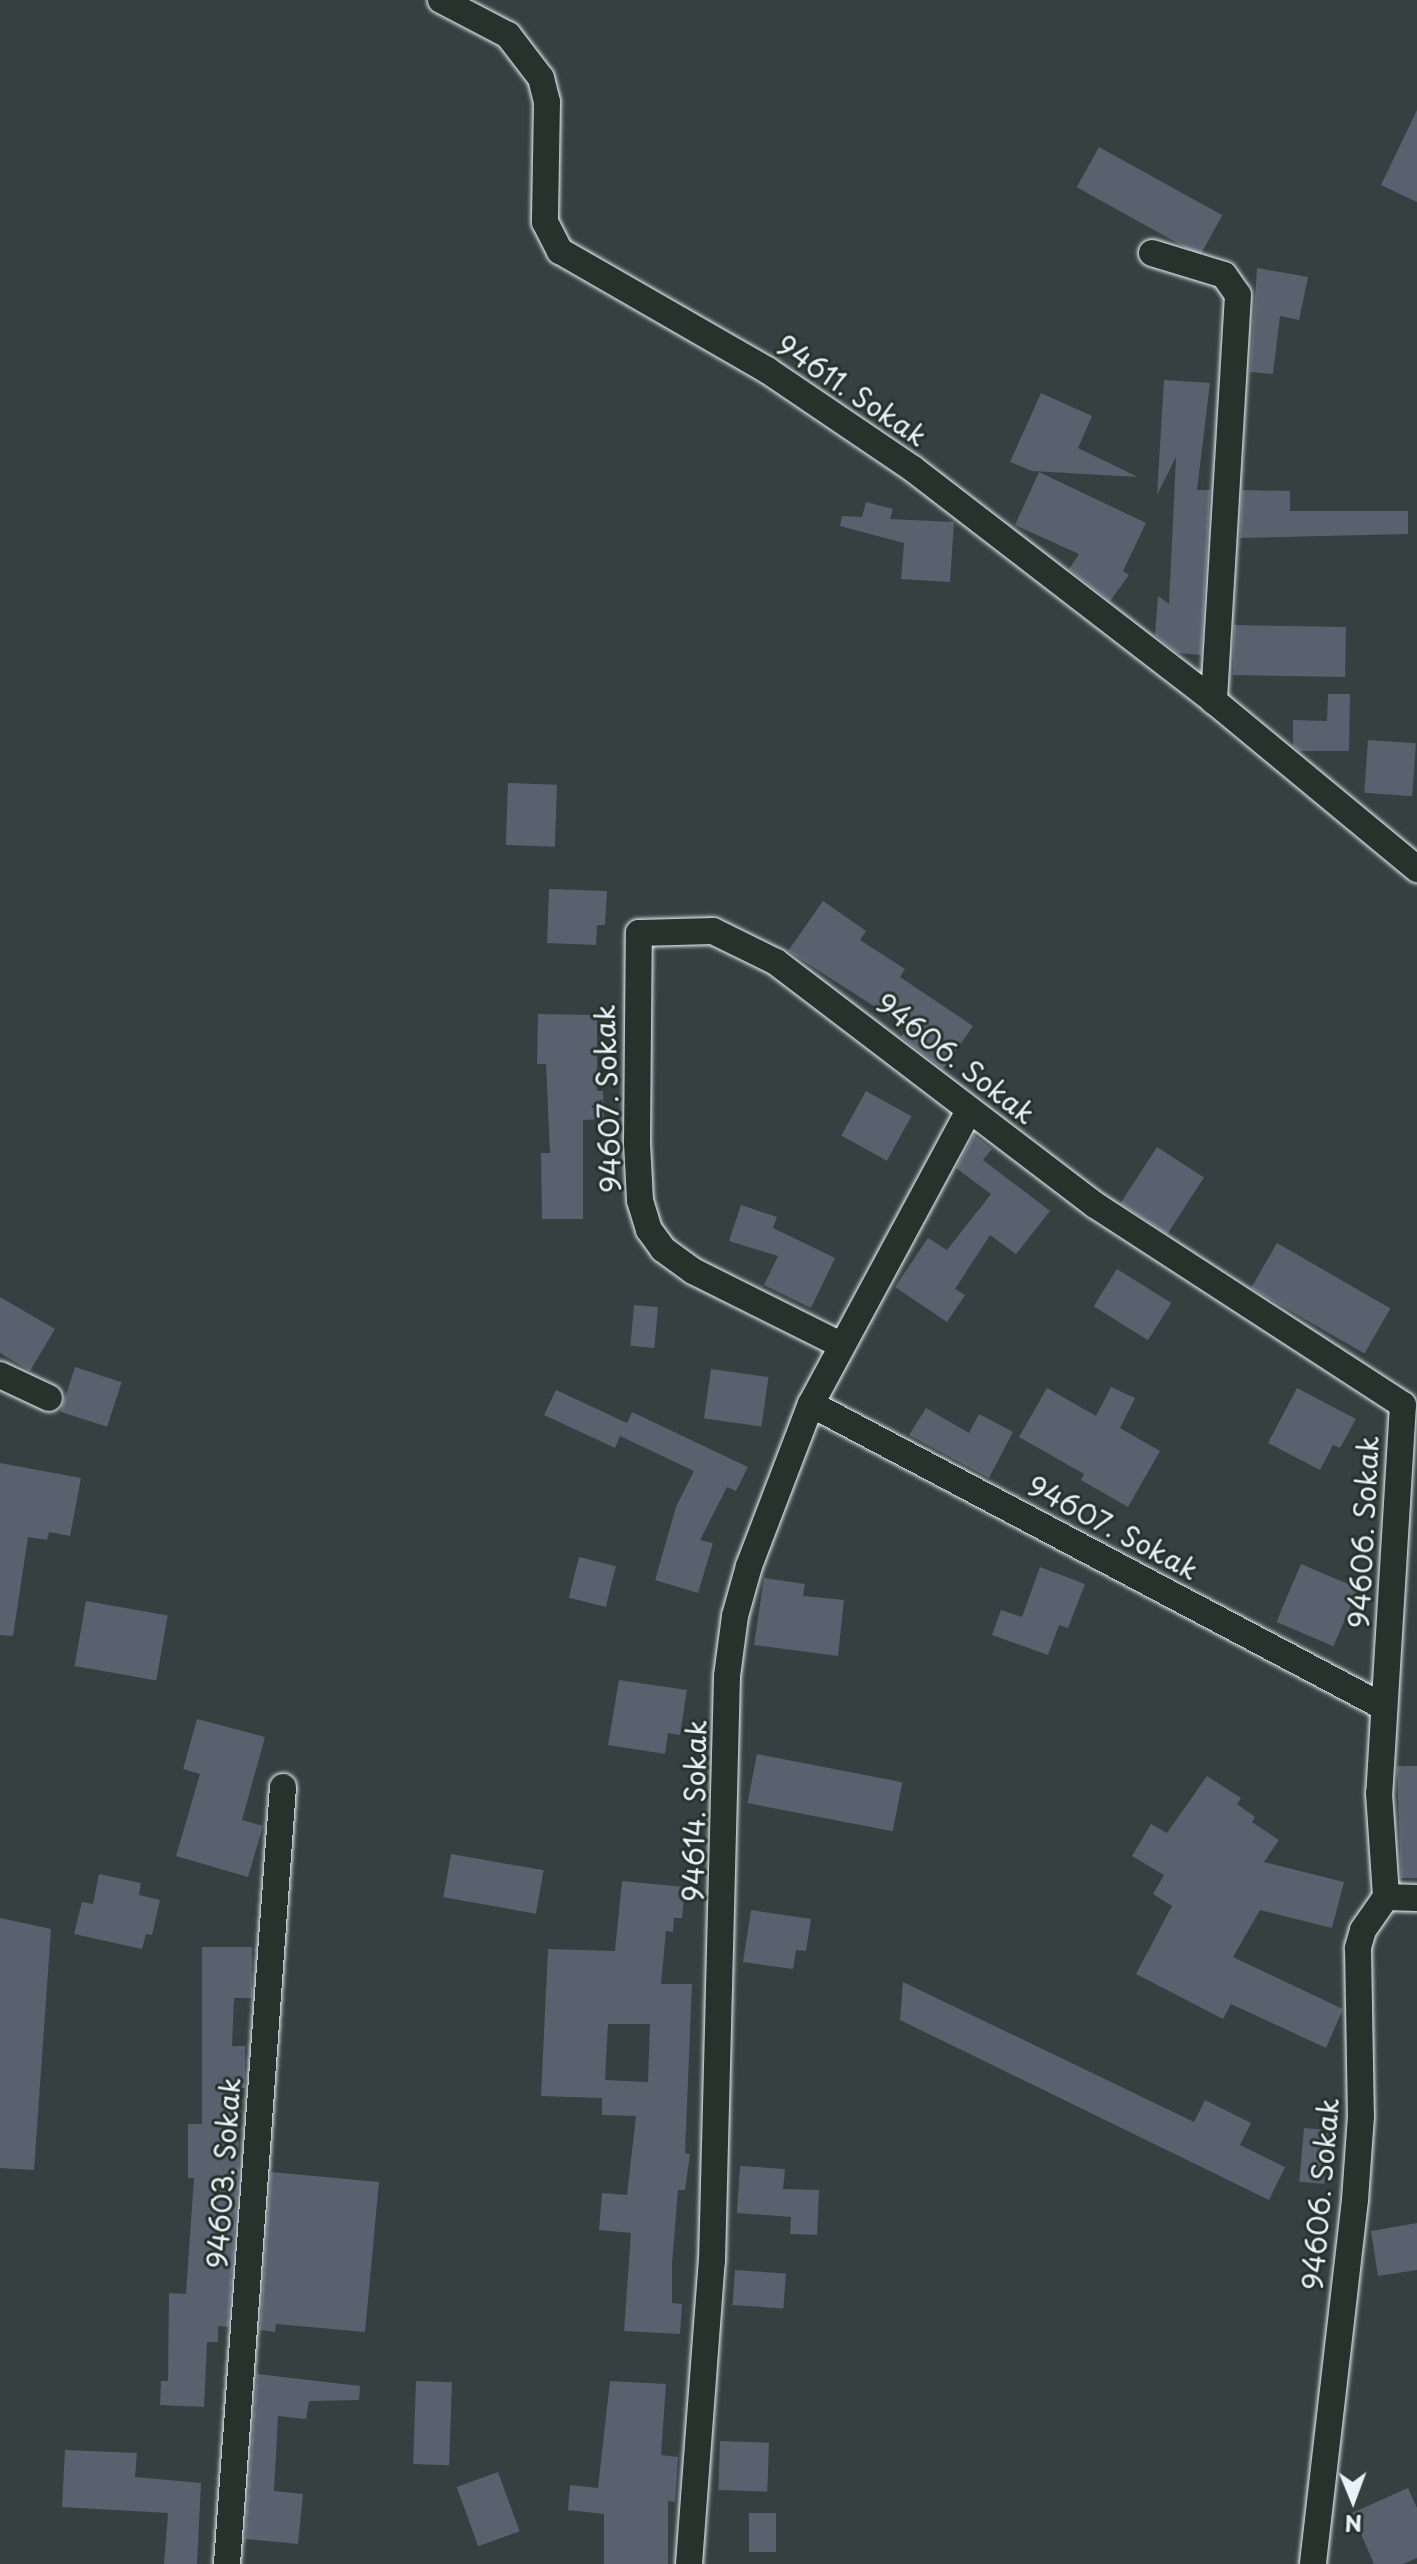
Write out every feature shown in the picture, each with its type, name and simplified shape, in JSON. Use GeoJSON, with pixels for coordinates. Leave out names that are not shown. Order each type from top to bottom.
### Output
{"type":"FeatureCollection","features":[{"type":"Feature","properties":{"kind":"street","name":"94611. Sokak"},"geometry":{"type":"LineString","coordinates":[[441,0],[508,35],[530,57],[547,102],[545,222],[560,251],[612,286],[767,370],[913,469],[1214,701],[1417,869]]}},
{"type":"Feature","properties":{"kind":"street"},"geometry":{"type":"LineString","coordinates":[[1152,253],[1224,275],[1238,295],[1214,701]]}},
{"type":"Feature","properties":{"kind":"street","name":"94606. Sokak"},"geometry":{"type":"LineString","coordinates":[[639,933],[713,931],[743,942],[829,1000],[969,1111],[1159,1250],[1410,1405],[1384,1707],[1379,1834],[1386,1897],[1363,1930],[1358,1948],[1361,2116],[1355,2200],[1313,2564]]}},
{"type":"Feature","properties":{"kind":"street","name":"94607. Sokak"},"geometry":{"type":"LineString","coordinates":[[639,933],[637,1143],[640,1200],[649,1230],[663,1249],[693,1271],[839,1344]]}},
{"type":"Feature","properties":{"kind":"street","name":"94614. Sokak"},"geometry":{"type":"LineString","coordinates":[[689,2564],[713,2230],[729,1651],[749,1566],[811,1404],[839,1344],[969,1111]]}},
{"type":"Feature","properties":{"kind":"street"},"geometry":{"type":"LineString","coordinates":[[0,1375],[49,1398]]}},
{"type":"Feature","properties":{"kind":"street","name":"94607. Sokak"},"geometry":{"type":"LineString","coordinates":[[811,1404],[1384,1707]]}},
{"type":"Feature","properties":{"kind":"street","name":"94603. Sokak"},"geometry":{"type":"LineString","coordinates":[[227,2564],[283,1787]]}},
{"type":"Feature","properties":{"kind":"street"},"geometry":{"type":"LineString","coordinates":[[1386,1897],[1417,1898]]}},
{"type":"Feature","properties":{"kind":"building"},"geometry":{"type":"Polygon","coordinates":[[[1417,110],[1417,202],[1381,185],[1417,110]]]}},
{"type":"Feature","properties":{"kind":"building"},"geometry":{"type":"Polygon","coordinates":[[[1099,147],[1222,215],[1200,256],[1077,187],[1099,147]]]}},
{"type":"Feature","properties":{"kind":"building"},"geometry":{"type":"Polygon","coordinates":[[[1257,268],[1308,277],[1299,320],[1280,316],[1273,374],[1250,372],[1257,268]]]}},
{"type":"Feature","properties":{"kind":"building"},"geometry":{"type":"Polygon","coordinates":[[[1164,380],[1210,383],[1197,490],[1210,490],[1201,655],[1178,653],[1155,635],[1158,596],[1169,604],[1176,457],[1157,495],[1164,380]]]}},
{"type":"Feature","properties":{"kind":"building"},"geometry":{"type":"Polygon","coordinates":[[[1041,393],[1092,416],[1078,448],[1138,477],[1032,471],[1010,462],[1041,393]]]}},
{"type":"Feature","properties":{"kind":"building"},"geometry":{"type":"Polygon","coordinates":[[[1039,472],[1146,523],[1123,571],[1129,575],[1110,601],[1069,569],[1079,554],[1015,525],[1039,472]]]}},
{"type":"Feature","properties":{"kind":"building"},"geometry":{"type":"Polygon","coordinates":[[[1242,490],[1290,491],[1290,511],[1408,511],[1408,534],[1240,538],[1242,490]]]}},
{"type":"Feature","properties":{"kind":"building"},"geometry":{"type":"Polygon","coordinates":[[[866,502],[893,509],[890,519],[954,522],[950,582],[901,579],[904,543],[840,526],[842,516],[862,517],[866,502]]]}},
{"type":"Feature","properties":{"kind":"building"},"geometry":{"type":"Polygon","coordinates":[[[1234,625],[1346,627],[1345,677],[1233,675],[1234,625]]]}},
{"type":"Feature","properties":{"kind":"building"},"geometry":{"type":"Polygon","coordinates":[[[1328,694],[1350,694],[1349,751],[1299,751],[1293,745],[1293,720],[1327,721],[1328,694]]]}},
{"type":"Feature","properties":{"kind":"building"},"geometry":{"type":"Polygon","coordinates":[[[1368,740],[1416,743],[1412,796],[1364,793],[1368,740]]]}},
{"type":"Feature","properties":{"kind":"building"},"geometry":{"type":"Polygon","coordinates":[[[508,783],[557,785],[555,847],[506,845],[508,783]]]}},
{"type":"Feature","properties":{"kind":"building"},"geometry":{"type":"Polygon","coordinates":[[[549,889],[607,891],[605,925],[597,925],[596,945],[547,943],[549,889]]]}},
{"type":"Feature","properties":{"kind":"building"},"geometry":{"type":"Polygon","coordinates":[[[823,901],[866,931],[860,940],[905,969],[900,977],[973,1026],[943,1069],[901,1037],[908,1028],[788,951],[823,901]]]}},
{"type":"Feature","properties":{"kind":"building"},"geometry":{"type":"Polygon","coordinates":[[[538,1014],[597,1015],[597,1091],[603,1091],[604,1119],[583,1120],[583,1219],[542,1219],[541,1153],[550,1153],[546,1064],[537,1064],[538,1014]]]}},
{"type":"Feature","properties":{"kind":"building"},"geometry":{"type":"Polygon","coordinates":[[[866,1091],[911,1116],[887,1161],[841,1136],[866,1091]]]}},
{"type":"Feature","properties":{"kind":"building"},"geometry":{"type":"Polygon","coordinates":[[[974,1135],[992,1149],[983,1160],[1050,1211],[1016,1254],[990,1235],[955,1289],[965,1295],[947,1322],[895,1287],[928,1238],[947,1250],[991,1194],[956,1168],[974,1135]]]}},
{"type":"Feature","properties":{"kind":"building"},"geometry":{"type":"Polygon","coordinates":[[[1157,1147],[1204,1177],[1167,1234],[1121,1203],[1157,1147]]]}},
{"type":"Feature","properties":{"kind":"building"},"geometry":{"type":"Polygon","coordinates":[[[741,1205],[777,1217],[773,1228],[835,1258],[811,1308],[764,1285],[778,1256],[729,1241],[741,1205]]]}},
{"type":"Feature","properties":{"kind":"building"},"geometry":{"type":"Polygon","coordinates":[[[1277,1243],[1390,1308],[1364,1354],[1251,1288],[1277,1243]]]}},
{"type":"Feature","properties":{"kind":"building"},"geometry":{"type":"Polygon","coordinates":[[[1117,1269],[1171,1303],[1148,1340],[1094,1306],[1117,1269]]]}},
{"type":"Feature","properties":{"kind":"building"},"geometry":{"type":"Polygon","coordinates":[[[0,1297],[55,1329],[30,1371],[0,1353],[0,1297]]]}},
{"type":"Feature","properties":{"kind":"building"},"geometry":{"type":"Polygon","coordinates":[[[634,1305],[658,1307],[654,1348],[630,1346],[634,1305]]]}},
{"type":"Feature","properties":{"kind":"building"},"geometry":{"type":"Polygon","coordinates":[[[75,1367],[122,1382],[107,1427],[60,1412],[75,1367]]]}},
{"type":"Feature","properties":{"kind":"building"},"geometry":{"type":"Polygon","coordinates":[[[711,1369],[768,1377],[761,1427],[704,1419],[711,1369]]]}},
{"type":"Feature","properties":{"kind":"building"},"geometry":{"type":"Polygon","coordinates":[[[1111,1387],[1135,1398],[1120,1428],[1160,1451],[1128,1507],[1081,1480],[1084,1474],[1019,1437],[1047,1388],[1096,1416],[1111,1387]]]}},
{"type":"Feature","properties":{"kind":"building"},"geometry":{"type":"Polygon","coordinates":[[[1297,1388],[1356,1419],[1340,1448],[1333,1445],[1320,1470],[1268,1443],[1297,1388]]]}},
{"type":"Feature","properties":{"kind":"building"},"geometry":{"type":"Polygon","coordinates":[[[556,1390],[627,1423],[632,1412],[748,1467],[736,1491],[727,1487],[700,1540],[713,1543],[698,1593],[655,1580],[676,1507],[694,1471],[620,1436],[615,1448],[544,1415],[556,1390]]]}},
{"type":"Feature","properties":{"kind":"building"},"geometry":{"type":"Polygon","coordinates":[[[926,1408],[969,1433],[979,1414],[1013,1432],[989,1478],[909,1435],[926,1408]]]}},
{"type":"Feature","properties":{"kind":"building"},"geometry":{"type":"Polygon","coordinates":[[[0,1463],[81,1478],[70,1536],[49,1532],[47,1540],[28,1537],[13,1636],[0,1635],[0,1463]]]}},
{"type":"Feature","properties":{"kind":"building"},"geometry":{"type":"Polygon","coordinates":[[[579,1557],[616,1566],[606,1607],[569,1598],[579,1557]]]}},
{"type":"Feature","properties":{"kind":"building"},"geometry":{"type":"Polygon","coordinates":[[[1301,1564],[1358,1588],[1333,1646],[1276,1622],[1301,1564]]]}},
{"type":"Feature","properties":{"kind":"building"},"geometry":{"type":"Polygon","coordinates":[[[1040,1567],[1085,1584],[1068,1628],[1059,1625],[1048,1655],[992,1635],[1001,1610],[1022,1617],[1040,1567]]]}},
{"type":"Feature","properties":{"kind":"building"},"geometry":{"type":"Polygon","coordinates":[[[764,1578],[805,1584],[803,1596],[844,1600],[838,1656],[754,1645],[764,1578]]]}},
{"type":"Feature","properties":{"kind":"building"},"geometry":{"type":"Polygon","coordinates":[[[86,1601],[168,1615],[156,1680],[75,1666],[86,1601]]]}},
{"type":"Feature","properties":{"kind":"building"},"geometry":{"type":"Polygon","coordinates":[[[619,1680],[687,1690],[680,1735],[668,1733],[665,1754],[608,1745],[619,1680]]]}},
{"type":"Feature","properties":{"kind":"building"},"geometry":{"type":"Polygon","coordinates":[[[197,1719],[265,1737],[242,1820],[263,1826],[248,1877],[176,1856],[200,1774],[183,1769],[197,1719]]]}},
{"type":"Feature","properties":{"kind":"building"},"geometry":{"type":"Polygon","coordinates":[[[757,1754],[902,1782],[893,1831],[747,1803],[757,1754]]]}},
{"type":"Feature","properties":{"kind":"building"},"geometry":{"type":"Polygon","coordinates":[[[1397,1766],[1417,1766],[1417,1878],[1401,1878],[1397,1766]]]}},
{"type":"Feature","properties":{"kind":"building"},"geometry":{"type":"Polygon","coordinates":[[[1207,1776],[1241,1798],[1237,1804],[1255,1817],[1252,1822],[1279,1840],[1264,1862],[1344,1882],[1332,1928],[1260,1910],[1233,1957],[1343,2009],[1326,2048],[1231,2004],[1223,2019],[1136,1974],[1172,1906],[1153,1894],[1164,1875],[1132,1856],[1151,1824],[1167,1833],[1207,1776]]]}},
{"type":"Feature","properties":{"kind":"building"},"geometry":{"type":"Polygon","coordinates":[[[451,1854],[544,1870],[536,1914],[443,1897],[451,1854]]]}},
{"type":"Feature","properties":{"kind":"building"},"geometry":{"type":"Polygon","coordinates":[[[99,1874],[141,1883],[139,1895],[160,1900],[152,1935],[146,1934],[142,1949],[74,1934],[82,1902],[93,1904],[99,1874]]]}},
{"type":"Feature","properties":{"kind":"building"},"geometry":{"type":"Polygon","coordinates":[[[622,1881],[685,1887],[682,1918],[674,1918],[673,1932],[666,1931],[661,1984],[692,1984],[685,2153],[690,2154],[685,2190],[678,2190],[672,2264],[672,2303],[682,2304],[680,2334],[624,2331],[631,2233],[599,2230],[602,2193],[627,2195],[636,2116],[602,2115],[602,2098],[541,2096],[548,1949],[615,1951],[622,1881]],[[608,2024],[605,2080],[648,2082],[650,2024],[608,2024]]]}},
{"type":"Feature","properties":{"kind":"building"},"geometry":{"type":"Polygon","coordinates":[[[751,1910],[811,1919],[806,1951],[796,1950],[793,1969],[743,1962],[751,1910]]]}},
{"type":"Feature","properties":{"kind":"building"},"geometry":{"type":"Polygon","coordinates":[[[0,1918],[51,1929],[34,2170],[0,2168],[0,1918]]]}},
{"type":"Feature","properties":{"kind":"building"},"geometry":{"type":"Polygon","coordinates":[[[202,1947],[252,1947],[252,1998],[234,1998],[232,2046],[245,2046],[245,2088],[237,2088],[239,2169],[228,2327],[218,2326],[218,2342],[207,2342],[204,2407],[160,2405],[161,2381],[168,2381],[169,2293],[186,2294],[194,2178],[188,2178],[188,2124],[202,2124],[202,1947]]]}},
{"type":"Feature","properties":{"kind":"building"},"geometry":{"type":"Polygon","coordinates":[[[903,1982],[1194,2122],[1205,2100],[1251,2123],[1240,2145],[1285,2167],[1269,2200],[900,2020],[903,1982]]]}},
{"type":"Feature","properties":{"kind":"building"},"geometry":{"type":"Polygon","coordinates":[[[1304,2128],[1329,2130],[1324,2184],[1299,2182],[1304,2128]]]}},
{"type":"Feature","properties":{"kind":"building"},"geometry":{"type":"Polygon","coordinates":[[[740,2166],[785,2169],[783,2189],[819,2190],[817,2235],[790,2234],[791,2217],[737,2213],[740,2166]]]}},
{"type":"Feature","properties":{"kind":"building"},"geometry":{"type":"Polygon","coordinates":[[[271,2172],[379,2182],[365,2332],[276,2324],[275,2332],[260,2330],[271,2172]]]}},
{"type":"Feature","properties":{"kind":"building"},"geometry":{"type":"Polygon","coordinates":[[[1417,2223],[1417,2270],[1378,2276],[1371,2231],[1417,2223]]]}},
{"type":"Feature","properties":{"kind":"building"},"geometry":{"type":"Polygon","coordinates":[[[735,2270],[786,2274],[783,2308],[733,2305],[735,2270]]]}},
{"type":"Feature","properties":{"kind":"building"},"geometry":{"type":"Polygon","coordinates":[[[257,2374],[360,2386],[359,2400],[309,2401],[306,2419],[278,2416],[274,2491],[303,2494],[298,2544],[245,2539],[257,2374]]]}},
{"type":"Feature","properties":{"kind":"building"},"geometry":{"type":"Polygon","coordinates":[[[416,2381],[452,2382],[449,2465],[413,2464],[416,2381]]]}},
{"type":"Feature","properties":{"kind":"building"},"geometry":{"type":"Polygon","coordinates":[[[610,2381],[666,2384],[661,2455],[678,2457],[675,2502],[668,2501],[668,2564],[604,2564],[604,2514],[568,2510],[570,2485],[598,2488],[610,2381]]]}},
{"type":"Feature","properties":{"kind":"building"},"geometry":{"type":"Polygon","coordinates":[[[720,2441],[769,2443],[767,2492],[718,2490],[720,2441]]]}},
{"type":"Feature","properties":{"kind":"building"},"geometry":{"type":"Polygon","coordinates":[[[65,2450],[137,2453],[135,2477],[201,2483],[197,2564],[164,2564],[168,2513],[62,2507],[65,2450]]]}},
{"type":"Feature","properties":{"kind":"building"},"geometry":{"type":"Polygon","coordinates":[[[498,2472],[520,2531],[478,2546],[457,2487],[498,2472]]]}},
{"type":"Feature","properties":{"kind":"building"},"geometry":{"type":"Polygon","coordinates":[[[1408,2488],[1417,2508],[1417,2558],[1403,2564],[1374,2564],[1352,2513],[1408,2488]]]}},
{"type":"Feature","properties":{"kind":"building"},"geometry":{"type":"Polygon","coordinates":[[[749,2513],[776,2513],[776,2552],[749,2552],[749,2513]]]}}]}
